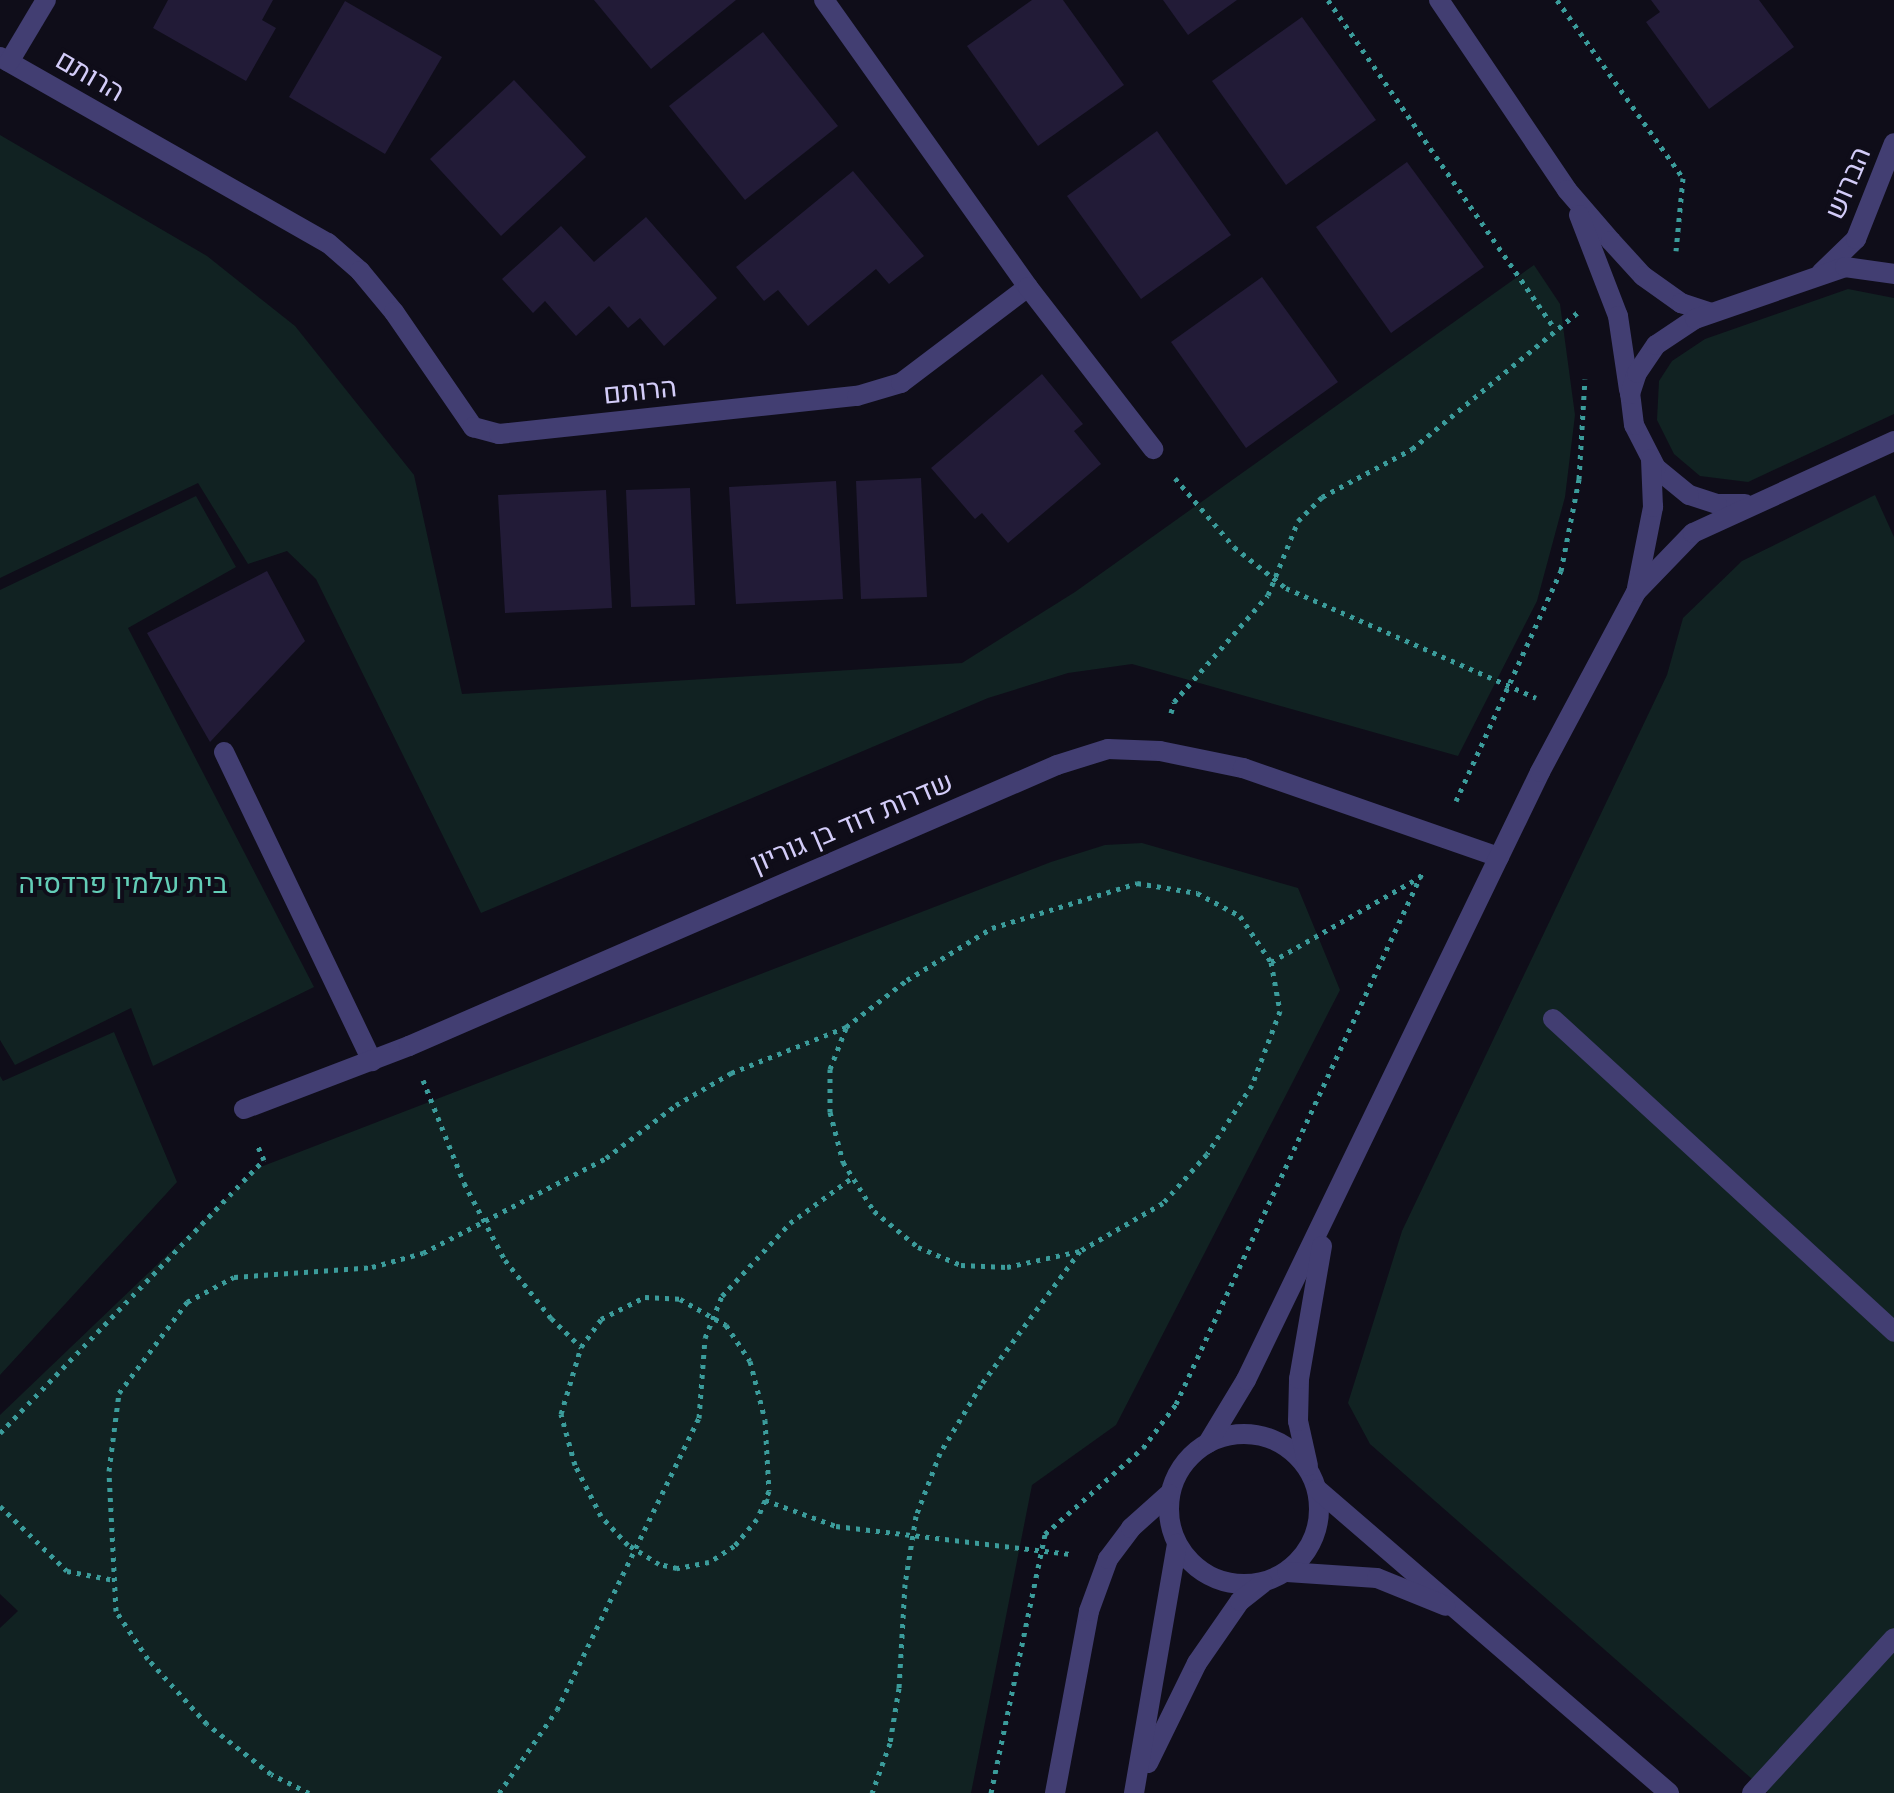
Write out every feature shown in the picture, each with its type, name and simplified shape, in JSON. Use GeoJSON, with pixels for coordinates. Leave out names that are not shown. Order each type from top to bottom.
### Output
{"type":"FeatureCollection","features":[{"type":"Feature","properties":{"kind":"street","name":"הרותם"},"geometry":{"type":"LineString","coordinates":[[46,0],[5,60],[328,243],[394,312],[473,427],[499,434],[857,396],[901,383],[1028,287]]}},
{"type":"Feature","properties":{"kind":"street"},"geometry":{"type":"LineString","coordinates":[[824,0],[1028,287],[1153,449]]}},
{"type":"Feature","properties":{"kind":"street"},"geometry":{"type":"LineString","coordinates":[[1439,0],[1567,190],[1643,276],[1672,296],[1711,313]]}},
{"type":"Feature","properties":{"kind":"street","name":"הברוש"},"geometry":{"type":"LineString","coordinates":[[1817,277],[1856,239],[1894,143]]}},
{"type":"Feature","properties":{"kind":"street"},"geometry":{"type":"LineString","coordinates":[[1567,190],[1596,249],[1618,316],[1634,425],[1651,459],[1689,495],[1717,504],[1753,504]]}},
{"type":"Feature","properties":{"kind":"street"},"geometry":{"type":"LineString","coordinates":[[1630,394],[1656,345],[1711,313],[1845,267],[1894,274]]}},
{"type":"Feature","properties":{"kind":"street"},"geometry":{"type":"LineString","coordinates":[[1264,1582],[1215,1579],[1193,1565],[1177,1544],[1169,1520],[1169,1494],[1179,1469],[1208,1443],[1246,1380],[1499,857],[1636,592],[1693,533],[1894,441]]}},
{"type":"Feature","properties":{"kind":"street"},"geometry":{"type":"LineString","coordinates":[[1636,592],[1653,507],[1651,459]]}},
{"type":"Feature","properties":{"kind":"street","name":"שדרות דוד בן גוריון"},"geometry":{"type":"LineString","coordinates":[[244,1109],[409,1046],[1057,765],[1108,749],[1160,751],[1243,768],[1499,857]]}},
{"type":"Feature","properties":{"kind":"street"},"geometry":{"type":"LineString","coordinates":[[224,752],[372,1061]]}},
{"type":"Feature","properties":{"kind":"street"},"geometry":{"type":"LineString","coordinates":[[1553,1019],[1894,1332]]}},
{"type":"Feature","properties":{"kind":"street"},"geometry":{"type":"LineString","coordinates":[[1287,1572],[1315,1536],[1321,1512],[1298,1421],[1299,1379],[1328,1215]]}},
{"type":"Feature","properties":{"kind":"street"},"geometry":{"type":"LineString","coordinates":[[1208,1443],[1243,1433],[1269,1437],[1308,1466]]}},
{"type":"Feature","properties":{"kind":"street"},"geometry":{"type":"LineString","coordinates":[[1317,1489],[1468,1615],[1669,1793]]}},
{"type":"Feature","properties":{"kind":"street"},"geometry":{"type":"LineString","coordinates":[[1055,1793],[1089,1611],[1108,1559],[1131,1528],[1169,1494]]}},
{"type":"Feature","properties":{"kind":"street"},"geometry":{"type":"LineString","coordinates":[[1136,1793],[1177,1544]]}},
{"type":"Feature","properties":{"kind":"street"},"geometry":{"type":"LineString","coordinates":[[1136,1793],[1153,1748],[1197,1663],[1240,1601],[1264,1582],[1287,1572],[1377,1578],[1468,1615]]}},
{"type":"Feature","properties":{"kind":"street"},"geometry":{"type":"LineString","coordinates":[[1752,1793],[1894,1638]]}},
{"type":"Feature","properties":{"kind":"path"},"geometry":{"type":"LineString","coordinates":[[1328,0],[1554,328]]}},
{"type":"Feature","properties":{"kind":"path"},"geometry":{"type":"LineString","coordinates":[[1557,0],[1683,178],[1672,296]]}},
{"type":"Feature","properties":{"kind":"path"},"geometry":{"type":"LineString","coordinates":[[1581,311],[1582,326]]}},
{"type":"Feature","properties":{"kind":"path"},"geometry":{"type":"LineString","coordinates":[[1160,751],[1174,702],[1242,628],[1275,580],[1298,521],[1322,497],[1438,430],[1554,328],[1581,311],[1618,316]]}},
{"type":"Feature","properties":{"kind":"path"},"geometry":{"type":"LineString","coordinates":[[991,1793],[1045,1534],[1059,1517],[1143,1448],[1176,1404],[1561,571],[1579,479],[1584,372]]}},
{"type":"Feature","properties":{"kind":"path"},"geometry":{"type":"LineString","coordinates":[[1153,449],[1207,518],[1275,580],[1571,713]]}},
{"type":"Feature","properties":{"kind":"path"},"geometry":{"type":"LineString","coordinates":[[1271,962],[1471,847]]}},
{"type":"Feature","properties":{"kind":"path"},"geometry":{"type":"LineString","coordinates":[[309,1793],[271,1774],[207,1724],[148,1659],[116,1611],[109,1471],[119,1393],[187,1302],[234,1277],[372,1267],[423,1253],[606,1158],[676,1105],[731,1073],[846,1027],[907,980],[992,928],[1137,883],[1197,893],[1240,916],[1271,962],[1280,1011],[1252,1085],[1207,1154],[1163,1203],[1080,1251],[1007,1267],[961,1265],[918,1247],[874,1211],[843,1162],[830,1112],[830,1069],[846,1027]]}},
{"type":"Feature","properties":{"kind":"path"},"geometry":{"type":"LineString","coordinates":[[409,1046],[485,1222],[505,1260],[581,1347]]}},
{"type":"Feature","properties":{"kind":"path"},"geometry":{"type":"LineString","coordinates":[[0,1433],[264,1160],[244,1109]]}},
{"type":"Feature","properties":{"kind":"path"},"geometry":{"type":"LineString","coordinates":[[499,1793],[557,1710],[699,1418],[705,1338],[722,1296],[748,1264],[790,1223],[853,1177]]}},
{"type":"Feature","properties":{"kind":"path"},"geometry":{"type":"LineString","coordinates":[[872,1793],[890,1743],[899,1688],[912,1537],[940,1453],[981,1385],[1080,1251]]}},
{"type":"Feature","properties":{"kind":"path"},"geometry":{"type":"LineString","coordinates":[[645,1297],[680,1299],[713,1318],[726,1325],[750,1361],[765,1420],[765,1500],[757,1519],[734,1546],[709,1562],[677,1568],[634,1549],[601,1516],[571,1453],[561,1414],[581,1347],[601,1319],[645,1297]]}},
{"type":"Feature","properties":{"kind":"path"},"geometry":{"type":"LineString","coordinates":[[765,1500],[836,1526],[1108,1559]]}},
{"type":"Feature","properties":{"kind":"path"},"geometry":{"type":"LineString","coordinates":[[0,1506],[67,1571],[114,1580]]}},
{"type":"Feature","properties":{"kind":"green space"},"geometry":{"type":"Polygon","coordinates":[[[0,135],[207,256],[295,326],[414,475],[462,694],[962,663],[1075,592],[1534,265],[1560,304],[1575,415],[1565,497],[1537,601],[1458,756],[1132,664],[1068,673],[988,698],[481,913],[316,579],[287,551],[248,564],[198,483],[0,578],[0,135]]]}},
{"type":"Feature","properties":{"kind":"green space"},"geometry":{"type":"Polygon","coordinates":[[[1848,289],[1894,298],[1894,414],[1748,482],[1700,476],[1674,454],[1657,420],[1659,381],[1672,361],[1705,339],[1848,289]]]}},
{"type":"Feature","properties":{"kind":"green space"},"geometry":{"type":"Polygon","coordinates":[[[1875,495],[1894,537],[1894,1793],[1768,1793],[1370,1444],[1348,1403],[1402,1231],[1667,675],[1683,618],[1742,561],[1875,495]]]}},
{"type":"Feature","properties":{"kind":"green space","name":"בית עלמין פרדסיה"},"geometry":{"type":"Polygon","coordinates":[[[196,496],[236,567],[128,628],[314,987],[153,1066],[131,1008],[15,1065],[0,1040],[0,590],[196,496]]]}},
{"type":"Feature","properties":{"kind":"green space"},"geometry":{"type":"Polygon","coordinates":[[[1142,843],[1298,888],[1340,990],[1116,1425],[1032,1485],[971,1793],[0,1793],[0,1628],[18,1611],[0,1594],[0,1415],[258,1168],[1051,862],[1105,845],[1142,843]]]}},
{"type":"Feature","properties":{"kind":"green space"},"geometry":{"type":"Polygon","coordinates":[[[114,1032],[177,1182],[0,1375],[0,1076],[3,1081],[114,1032]]]}},
{"type":"Feature","properties":{"kind":"building"},"geometry":{"type":"Polygon","coordinates":[[[168,0],[273,0],[262,20],[276,28],[246,81],[153,28],[168,0]]]}},
{"type":"Feature","properties":{"kind":"building"},"geometry":{"type":"Polygon","coordinates":[[[594,0],[736,0],[651,69],[594,0]]]}},
{"type":"Feature","properties":{"kind":"building"},"geometry":{"type":"Polygon","coordinates":[[[1032,0],[1063,0],[1124,85],[1038,146],[967,46],[1032,0]]]}},
{"type":"Feature","properties":{"kind":"building"},"geometry":{"type":"Polygon","coordinates":[[[1163,0],[1237,0],[1188,35],[1163,0]]]}},
{"type":"Feature","properties":{"kind":"building"},"geometry":{"type":"Polygon","coordinates":[[[1651,0],[1759,0],[1794,47],[1709,109],[1646,22],[1660,12],[1651,0]]]}},
{"type":"Feature","properties":{"kind":"building"},"geometry":{"type":"Polygon","coordinates":[[[345,1],[442,57],[385,154],[289,97],[345,1]]]}},
{"type":"Feature","properties":{"kind":"building"},"geometry":{"type":"Polygon","coordinates":[[[1302,17],[1376,120],[1286,185],[1212,81],[1302,17]]]}},
{"type":"Feature","properties":{"kind":"building"},"geometry":{"type":"Polygon","coordinates":[[[763,32],[838,126],[745,200],[669,106],[763,32]]]}},
{"type":"Feature","properties":{"kind":"building"},"geometry":{"type":"Polygon","coordinates":[[[514,80],[586,157],[501,236],[430,159],[514,80]]]}},
{"type":"Feature","properties":{"kind":"building"},"geometry":{"type":"Polygon","coordinates":[[[1157,131],[1231,235],[1141,299],[1067,196],[1157,131]]]}},
{"type":"Feature","properties":{"kind":"building"},"geometry":{"type":"Polygon","coordinates":[[[1407,162],[1484,267],[1391,333],[1316,227],[1407,162]]]}},
{"type":"Feature","properties":{"kind":"building"},"geometry":{"type":"Polygon","coordinates":[[[853,171],[924,256],[889,284],[876,269],[808,326],[778,290],[764,301],[736,267],[853,171]]]}},
{"type":"Feature","properties":{"kind":"building"},"geometry":{"type":"Polygon","coordinates":[[[646,217],[717,298],[664,346],[640,318],[628,328],[609,306],[576,336],[545,301],[533,313],[502,279],[561,226],[594,262],[646,217]]]}},
{"type":"Feature","properties":{"kind":"building"},"geometry":{"type":"Polygon","coordinates":[[[1262,277],[1338,382],[1246,448],[1171,342],[1262,277]]]}},
{"type":"Feature","properties":{"kind":"building"},"geometry":{"type":"Polygon","coordinates":[[[1042,374],[1083,424],[1074,431],[1101,464],[1008,543],[982,513],[975,519],[931,468],[1042,374]]]}},
{"type":"Feature","properties":{"kind":"building"},"geometry":{"type":"Polygon","coordinates":[[[921,478],[927,597],[861,599],[856,481],[921,478]]]}},
{"type":"Feature","properties":{"kind":"building"},"geometry":{"type":"Polygon","coordinates":[[[836,481],[843,599],[736,604],[729,487],[836,481]]]}},
{"type":"Feature","properties":{"kind":"building"},"geometry":{"type":"Polygon","coordinates":[[[690,488],[695,605],[631,607],[626,490],[690,488]]]}},
{"type":"Feature","properties":{"kind":"building"},"geometry":{"type":"Polygon","coordinates":[[[606,490],[612,608],[505,613],[498,495],[606,490]]]}},
{"type":"Feature","properties":{"kind":"building"},"geometry":{"type":"Polygon","coordinates":[[[267,571],[305,641],[210,742],[147,633],[267,571]]]}}]}
